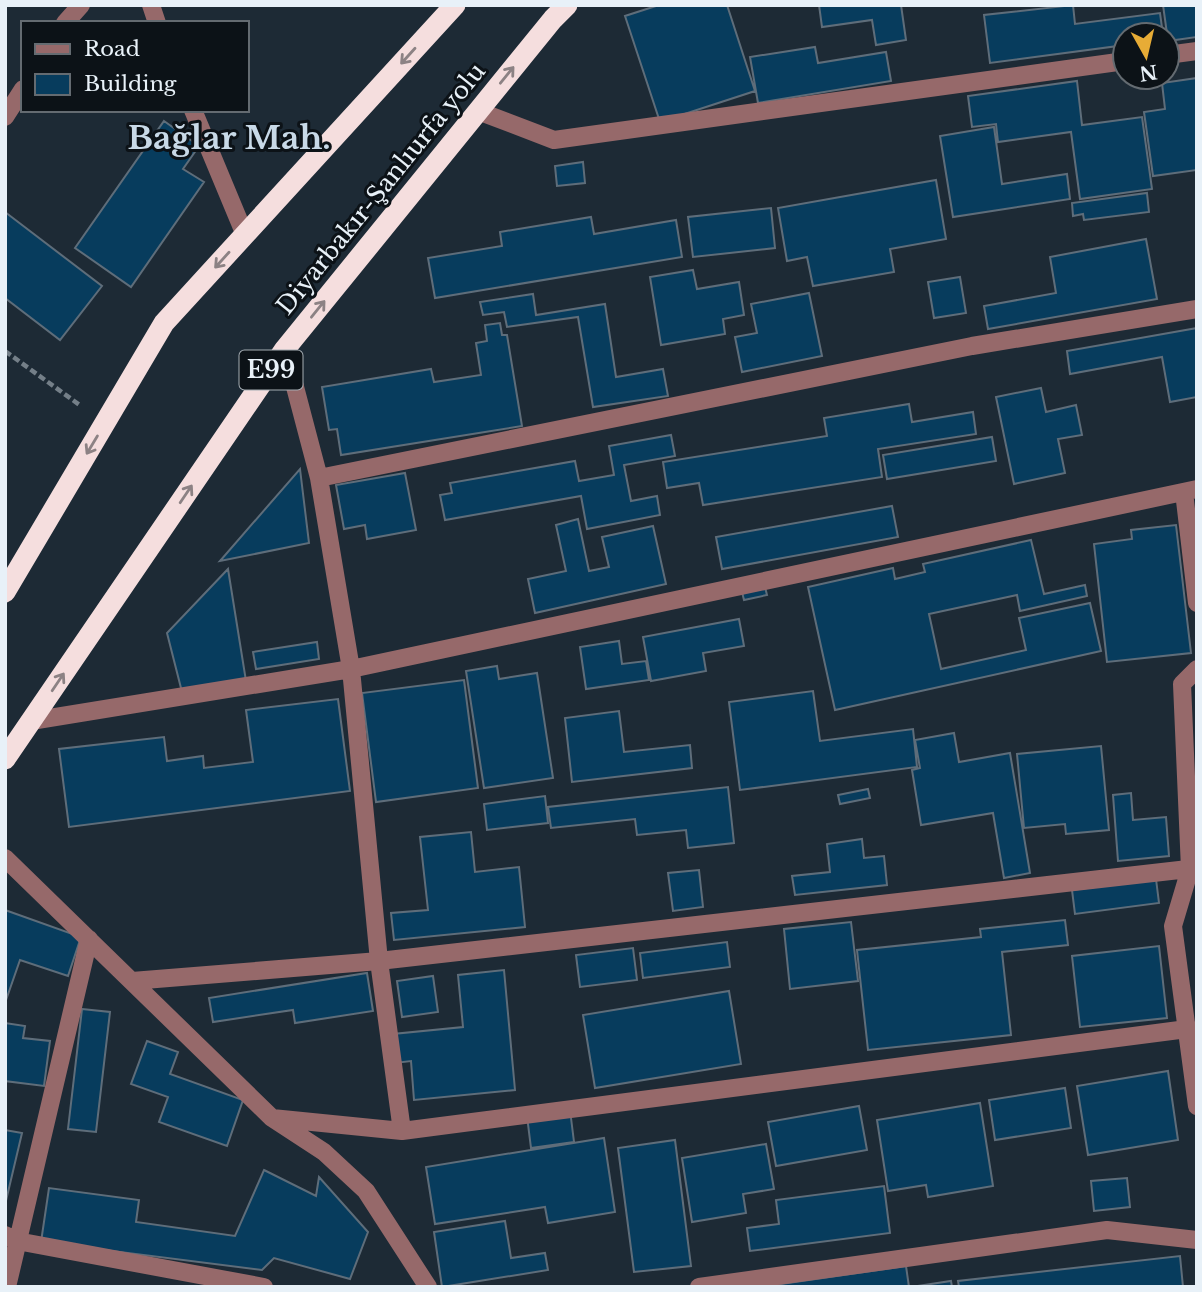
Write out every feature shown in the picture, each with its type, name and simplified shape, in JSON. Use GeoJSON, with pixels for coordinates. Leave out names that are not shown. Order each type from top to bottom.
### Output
{"type":"FeatureCollection","features":[{"type":"Feature","properties":{"kind":"highway"},"geometry":{"type":"LineString","coordinates":[[5,592],[164,323],[454,5]]}},
{"type":"Feature","properties":{"kind":"highway","name":"Diyarbakır-Şanlıurfa yolu"},"geometry":{"type":"LineString","coordinates":[[5,759],[285,349],[552,19],[567,5]]}},
{"type":"Feature","properties":{"kind":"street"},"geometry":{"type":"LineString","coordinates":[[67,21],[80,5]]}},
{"type":"Feature","properties":{"kind":"street"},"geometry":{"type":"LineString","coordinates":[[478,111],[554,140],[1111,63]]}},
{"type":"Feature","properties":{"kind":"street"},"geometry":{"type":"LineString","coordinates":[[5,117],[21,92]]}},
{"type":"Feature","properties":{"kind":"street"},"geometry":{"type":"LineString","coordinates":[[194,112],[244,235]]}},
{"type":"Feature","properties":{"kind":"street"},"geometry":{"type":"LineString","coordinates":[[318,478],[972,346],[1197,309]]}},
{"type":"Feature","properties":{"kind":"street"},"geometry":{"type":"LineString","coordinates":[[285,349],[318,478],[351,669],[379,961],[402,1131]]}},
{"type":"Feature","properties":{"kind":"street"},"geometry":{"type":"LineString","coordinates":[[31,721],[351,669],[1190,490],[1197,603]]}},
{"type":"Feature","properties":{"kind":"street"},"geometry":{"type":"LineString","coordinates":[[1197,669],[1182,684],[1194,868],[1173,926],[1192,1030],[1197,1107]]}},
{"type":"Feature","properties":{"kind":"street"},"geometry":{"type":"LineString","coordinates":[[5,858],[272,1118],[324,1152],[366,1191],[428,1287]]}},
{"type":"Feature","properties":{"kind":"street"},"geometry":{"type":"LineString","coordinates":[[132,981],[379,961],[1194,868]]}},
{"type":"Feature","properties":{"kind":"street"},"geometry":{"type":"LineString","coordinates":[[7,1287],[11,1238],[89,939]]}},
{"type":"Feature","properties":{"kind":"street"},"geometry":{"type":"LineString","coordinates":[[272,1118],[402,1131],[1192,1030]]}},
{"type":"Feature","properties":{"kind":"street"},"geometry":{"type":"LineString","coordinates":[[699,1287],[1107,1230],[1197,1240]]}},
{"type":"Feature","properties":{"kind":"street"},"geometry":{"type":"LineString","coordinates":[[11,1238],[264,1287]]}},
{"type":"Feature","properties":{"kind":"path"},"geometry":{"type":"LineString","coordinates":[[5,351],[105,424]]}},
{"type":"Feature","properties":{"kind":"building"},"geometry":{"type":"Polygon","coordinates":[[[659,5],[727,5],[755,91],[660,122],[625,16],[659,5]]]}},
{"type":"Feature","properties":{"kind":"building"},"geometry":{"type":"Polygon","coordinates":[[[819,5],[901,5],[906,40],[876,45],[872,20],[822,27],[819,5]]]}},
{"type":"Feature","properties":{"kind":"building"},"geometry":{"type":"Polygon","coordinates":[[[1073,5],[1075,24],[1160,13],[1161,21],[1111,21],[1111,47],[990,63],[984,15],[1073,5]]]}},
{"type":"Feature","properties":{"kind":"building"},"geometry":{"type":"Polygon","coordinates":[[[1163,5],[1197,5],[1197,37],[1181,39],[1181,21],[1165,21],[1163,5]]]}},
{"type":"Feature","properties":{"kind":"building"},"geometry":{"type":"Polygon","coordinates":[[[815,47],[818,63],[886,52],[891,81],[758,103],[750,57],[815,47]]]}},
{"type":"Feature","properties":{"kind":"building"},"geometry":{"type":"Polygon","coordinates":[[[1197,78],[1197,170],[1153,176],[1144,112],[1165,109],[1163,91],[1181,91],[1181,80],[1197,78]]]}},
{"type":"Feature","properties":{"kind":"building"},"geometry":{"type":"Polygon","coordinates":[[[1077,81],[1082,125],[1142,117],[1152,189],[1080,199],[1071,132],[998,142],[996,124],[972,127],[968,96],[1077,81]]]}},
{"type":"Feature","properties":{"kind":"building"},"geometry":{"type":"Polygon","coordinates":[[[164,121],[199,146],[183,169],[204,182],[131,287],[75,248],[164,121]]]}},
{"type":"Feature","properties":{"kind":"building"},"geometry":{"type":"Polygon","coordinates":[[[994,127],[1002,184],[1067,174],[1070,199],[953,217],[940,136],[994,127]]]}},
{"type":"Feature","properties":{"kind":"building"},"geometry":{"type":"Polygon","coordinates":[[[583,162],[585,183],[557,186],[555,166],[583,162]]]}},
{"type":"Feature","properties":{"kind":"building"},"geometry":{"type":"Polygon","coordinates":[[[936,180],[946,239],[890,249],[894,272],[813,286],[807,257],[787,261],[778,208],[936,180]]]}},
{"type":"Feature","properties":{"kind":"building"},"geometry":{"type":"Polygon","coordinates":[[[1147,193],[1149,212],[1084,220],[1083,214],[1073,216],[1072,203],[1147,193]]]}},
{"type":"Feature","properties":{"kind":"building"},"geometry":{"type":"Polygon","coordinates":[[[771,208],[775,248],[693,257],[688,217],[771,208]]]}},
{"type":"Feature","properties":{"kind":"building"},"geometry":{"type":"Polygon","coordinates":[[[5,212],[102,286],[60,340],[5,298],[5,212]]]}},
{"type":"Feature","properties":{"kind":"building"},"geometry":{"type":"Polygon","coordinates":[[[591,217],[594,234],[676,220],[682,257],[435,298],[428,258],[502,246],[500,232],[591,217]]]}},
{"type":"Feature","properties":{"kind":"building"},"geometry":{"type":"Polygon","coordinates":[[[1146,239],[1157,299],[988,329],[984,306],[1056,293],[1050,257],[1146,239]]]}},
{"type":"Feature","properties":{"kind":"building"},"geometry":{"type":"Polygon","coordinates":[[[693,270],[697,289],[739,282],[744,315],[723,319],[725,334],[661,345],[650,277],[693,270]]]}},
{"type":"Feature","properties":{"kind":"building"},"geometry":{"type":"Polygon","coordinates":[[[960,277],[966,313],[934,318],[928,282],[960,277]]]}},
{"type":"Feature","properties":{"kind":"building"},"geometry":{"type":"Polygon","coordinates":[[[809,293],[822,356],[742,372],[735,337],[757,333],[751,304],[809,293]]]}},
{"type":"Feature","properties":{"kind":"building"},"geometry":{"type":"Polygon","coordinates":[[[533,294],[536,315],[605,304],[616,377],[663,369],[668,396],[593,407],[578,317],[507,327],[504,312],[483,315],[480,302],[533,294]]]}},
{"type":"Feature","properties":{"kind":"building"},"geometry":{"type":"Polygon","coordinates":[[[500,323],[502,335],[507,335],[522,426],[341,455],[337,429],[329,430],[322,387],[431,369],[434,382],[481,375],[476,343],[487,341],[485,325],[500,323]]]}},
{"type":"Feature","properties":{"kind":"building"},"geometry":{"type":"Polygon","coordinates":[[[1197,328],[1197,397],[1170,402],[1162,357],[1070,374],[1067,351],[1197,328]]]}},
{"type":"Feature","properties":{"kind":"building"},"geometry":{"type":"Polygon","coordinates":[[[1041,388],[1046,412],[1076,405],[1082,435],[1058,439],[1065,473],[1014,484],[996,397],[1041,388]]]}},
{"type":"Feature","properties":{"kind":"building"},"geometry":{"type":"Polygon","coordinates":[[[909,404],[912,422],[973,412],[976,434],[878,449],[882,477],[703,505],[699,483],[667,488],[663,462],[827,436],[824,418],[909,404]]]}},
{"type":"Feature","properties":{"kind":"building"},"geometry":{"type":"Polygon","coordinates":[[[671,435],[675,456],[624,465],[631,501],[657,496],[660,515],[587,529],[581,496],[445,520],[440,495],[452,493],[450,483],[575,461],[579,481],[614,475],[609,446],[671,435]]]}},
{"type":"Feature","properties":{"kind":"building"},"geometry":{"type":"Polygon","coordinates":[[[992,437],[996,461],[887,479],[883,455],[992,437]]]}},
{"type":"Feature","properties":{"kind":"building"},"geometry":{"type":"Polygon","coordinates":[[[300,469],[309,543],[220,561],[300,469]]]}},
{"type":"Feature","properties":{"kind":"building"},"geometry":{"type":"Polygon","coordinates":[[[405,473],[416,530],[367,539],[365,525],[344,529],[336,485],[405,473]]]}},
{"type":"Feature","properties":{"kind":"building"},"geometry":{"type":"Polygon","coordinates":[[[892,506],[898,537],[722,569],[716,537],[892,506]]]}},
{"type":"Feature","properties":{"kind":"building"},"geometry":{"type":"Polygon","coordinates":[[[578,519],[589,571],[609,567],[602,537],[653,526],[666,584],[535,613],[528,579],[566,571],[556,525],[578,519]]]}},
{"type":"Feature","properties":{"kind":"building"},"geometry":{"type":"Polygon","coordinates":[[[1176,525],[1191,653],[1107,662],[1094,544],[1132,539],[1131,530],[1176,525]]]}},
{"type":"Feature","properties":{"kind":"building"},"geometry":{"type":"Polygon","coordinates":[[[1031,540],[1044,594],[1085,585],[1087,596],[1020,611],[1017,595],[929,614],[941,669],[1026,650],[1019,618],[1090,603],[1101,651],[835,710],[808,587],[893,568],[895,579],[925,572],[923,564],[1031,540]]]}},
{"type":"Feature","properties":{"kind":"building"},"geometry":{"type":"Polygon","coordinates":[[[228,569],[246,681],[182,692],[167,633],[228,569]]]}},
{"type":"Feature","properties":{"kind":"building"},"geometry":{"type":"Polygon","coordinates":[[[764,583],[767,595],[744,600],[741,588],[764,583]]]}},
{"type":"Feature","properties":{"kind":"building"},"geometry":{"type":"Polygon","coordinates":[[[739,619],[744,646],[703,653],[706,671],[651,681],[643,637],[739,619]]]}},
{"type":"Feature","properties":{"kind":"building"},"geometry":{"type":"Polygon","coordinates":[[[619,641],[622,664],[646,661],[649,680],[586,689],[580,647],[619,641]]]}},
{"type":"Feature","properties":{"kind":"building"},"geometry":{"type":"Polygon","coordinates":[[[317,642],[319,659],[256,669],[253,652],[317,642]]]}},
{"type":"Feature","properties":{"kind":"building"},"geometry":{"type":"Polygon","coordinates":[[[497,666],[499,679],[537,673],[553,778],[484,788],[466,671],[497,666]]]}},
{"type":"Feature","properties":{"kind":"building"},"geometry":{"type":"Polygon","coordinates":[[[464,680],[478,788],[376,802],[362,693],[464,680]]]}},
{"type":"Feature","properties":{"kind":"building"},"geometry":{"type":"Polygon","coordinates":[[[813,691],[820,741],[913,729],[917,767],[740,790],[729,702],[813,691]]]}},
{"type":"Feature","properties":{"kind":"building"},"geometry":{"type":"Polygon","coordinates":[[[338,699],[350,791],[69,827],[59,749],[164,737],[167,761],[203,756],[204,768],[253,762],[246,710],[338,699]]]}},
{"type":"Feature","properties":{"kind":"building"},"geometry":{"type":"Polygon","coordinates":[[[619,711],[624,752],[690,745],[692,768],[572,782],[565,718],[619,711]]]}},
{"type":"Feature","properties":{"kind":"building"},"geometry":{"type":"Polygon","coordinates":[[[954,733],[959,762],[1010,753],[1030,873],[1004,878],[993,813],[921,825],[912,770],[920,768],[915,740],[954,733]]]}},
{"type":"Feature","properties":{"kind":"building"},"geometry":{"type":"Polygon","coordinates":[[[1101,746],[1109,830],[1066,834],[1065,824],[1024,828],[1017,754],[1101,746]]]}},
{"type":"Feature","properties":{"kind":"building"},"geometry":{"type":"Polygon","coordinates":[[[728,787],[734,843],[688,848],[686,830],[637,835],[635,819],[551,828],[548,807],[728,787]]]}},
{"type":"Feature","properties":{"kind":"building"},"geometry":{"type":"Polygon","coordinates":[[[868,789],[870,798],[840,804],[838,795],[868,789]]]}},
{"type":"Feature","properties":{"kind":"building"},"geometry":{"type":"Polygon","coordinates":[[[1131,793],[1133,820],[1166,817],[1169,856],[1118,861],[1113,795],[1131,793]]]}},
{"type":"Feature","properties":{"kind":"building"},"geometry":{"type":"Polygon","coordinates":[[[545,796],[548,823],[487,830],[484,804],[545,796]]]}},
{"type":"Feature","properties":{"kind":"building"},"geometry":{"type":"Polygon","coordinates":[[[471,832],[475,872],[519,867],[525,927],[394,940],[391,913],[428,910],[420,837],[471,832]]]}},
{"type":"Feature","properties":{"kind":"building"},"geometry":{"type":"Polygon","coordinates":[[[862,839],[864,858],[884,856],[887,885],[795,895],[792,876],[830,872],[827,844],[862,839]]]}},
{"type":"Feature","properties":{"kind":"building"},"geometry":{"type":"Polygon","coordinates":[[[699,870],[703,907],[673,911],[668,873],[699,870]]]}},
{"type":"Feature","properties":{"kind":"building"},"geometry":{"type":"Polygon","coordinates":[[[1156,879],[1159,903],[1075,914],[1072,890],[1156,879]]]}},
{"type":"Feature","properties":{"kind":"building"},"geometry":{"type":"Polygon","coordinates":[[[5,910],[81,937],[68,976],[20,960],[5,1003],[5,910]]]}},
{"type":"Feature","properties":{"kind":"building"},"geometry":{"type":"Polygon","coordinates":[[[1065,920],[1068,945],[1002,952],[1011,1035],[868,1050],[857,950],[981,937],[980,929],[1065,920]]]}},
{"type":"Feature","properties":{"kind":"building"},"geometry":{"type":"Polygon","coordinates":[[[851,922],[858,981],[790,989],[784,929],[851,922]]]}},
{"type":"Feature","properties":{"kind":"building"},"geometry":{"type":"Polygon","coordinates":[[[727,942],[730,967],[643,978],[640,953],[727,942]]]}},
{"type":"Feature","properties":{"kind":"building"},"geometry":{"type":"Polygon","coordinates":[[[1159,946],[1167,1018],[1080,1027],[1072,956],[1159,946]]]}},
{"type":"Feature","properties":{"kind":"building"},"geometry":{"type":"Polygon","coordinates":[[[633,948],[637,980],[580,987],[576,955],[633,948]]]}},
{"type":"Feature","properties":{"kind":"building"},"geometry":{"type":"Polygon","coordinates":[[[504,970],[515,1090],[414,1100],[411,1061],[395,1063],[393,1034],[463,1027],[458,975],[504,970]]]}},
{"type":"Feature","properties":{"kind":"building"},"geometry":{"type":"Polygon","coordinates":[[[367,973],[373,1011],[295,1023],[293,1010],[213,1022],[209,998],[367,973]]]}},
{"type":"Feature","properties":{"kind":"building"},"geometry":{"type":"Polygon","coordinates":[[[433,976],[438,1012],[402,1017],[397,981],[433,976]]]}},
{"type":"Feature","properties":{"kind":"building"},"geometry":{"type":"Polygon","coordinates":[[[729,991],[741,1064],[595,1088],[583,1015],[729,991]]]}},
{"type":"Feature","properties":{"kind":"building"},"geometry":{"type":"Polygon","coordinates":[[[82,1009],[110,1012],[96,1132],[68,1129],[82,1009]]]}},
{"type":"Feature","properties":{"kind":"building"},"geometry":{"type":"Polygon","coordinates":[[[5,1023],[25,1026],[23,1038],[50,1041],[44,1086],[5,1081],[5,1023]]]}},
{"type":"Feature","properties":{"kind":"building"},"geometry":{"type":"Polygon","coordinates":[[[147,1041],[178,1052],[170,1074],[243,1100],[227,1146],[159,1122],[168,1097],[131,1084],[147,1041]]]}},
{"type":"Feature","properties":{"kind":"building"},"geometry":{"type":"Polygon","coordinates":[[[1168,1071],[1178,1140],[1088,1155],[1077,1086],[1168,1071]]]}},
{"type":"Feature","properties":{"kind":"building"},"geometry":{"type":"Polygon","coordinates":[[[1065,1088],[1071,1128],[995,1140],[989,1100],[1065,1088]]]}},
{"type":"Feature","properties":{"kind":"building"},"geometry":{"type":"Polygon","coordinates":[[[980,1103],[993,1186],[928,1197],[926,1185],[888,1191],[877,1120],[980,1103]]]}},
{"type":"Feature","properties":{"kind":"building"},"geometry":{"type":"Polygon","coordinates":[[[859,1106],[867,1150],[776,1166],[768,1122],[859,1106]]]}},
{"type":"Feature","properties":{"kind":"building"},"geometry":{"type":"Polygon","coordinates":[[[570,1110],[574,1142],[531,1148],[527,1116],[570,1110]]]}},
{"type":"Feature","properties":{"kind":"building"},"geometry":{"type":"Polygon","coordinates":[[[5,1130],[22,1133],[5,1205],[5,1130]]]}},
{"type":"Feature","properties":{"kind":"building"},"geometry":{"type":"Polygon","coordinates":[[[604,1138],[615,1212],[548,1223],[545,1207],[435,1224],[426,1167],[604,1138]]]}},
{"type":"Feature","properties":{"kind":"building"},"geometry":{"type":"Polygon","coordinates":[[[675,1140],[691,1266],[634,1272],[618,1148],[675,1140]]]}},
{"type":"Feature","properties":{"kind":"building"},"geometry":{"type":"Polygon","coordinates":[[[766,1144],[774,1189],[743,1194],[746,1213],[692,1222],[682,1158],[766,1144]]]}},
{"type":"Feature","properties":{"kind":"building"},"geometry":{"type":"Polygon","coordinates":[[[264,1170],[316,1196],[319,1177],[368,1232],[350,1279],[274,1258],[262,1270],[41,1242],[49,1188],[139,1200],[136,1222],[235,1236],[264,1170]]]}},
{"type":"Feature","properties":{"kind":"building"},"geometry":{"type":"Polygon","coordinates":[[[1127,1178],[1130,1207],[1094,1211],[1091,1181],[1127,1178]]]}},
{"type":"Feature","properties":{"kind":"building"},"geometry":{"type":"Polygon","coordinates":[[[884,1186],[890,1233],[750,1251],[747,1228],[779,1224],[776,1200],[884,1186]]]}},
{"type":"Feature","properties":{"kind":"building"},"geometry":{"type":"Polygon","coordinates":[[[505,1221],[511,1258],[545,1253],[548,1270],[442,1287],[434,1232],[505,1221]]]}},
{"type":"Feature","properties":{"kind":"building"},"geometry":{"type":"Polygon","coordinates":[[[1180,1256],[1183,1287],[959,1287],[958,1281],[1180,1256]]]}},
{"type":"Feature","properties":{"kind":"building"},"geometry":{"type":"Polygon","coordinates":[[[906,1266],[909,1287],[761,1287],[906,1266]]]}},
{"type":"Feature","properties":{"kind":"building"},"geometry":{"type":"Polygon","coordinates":[[[951,1281],[952,1287],[911,1287],[951,1281]]]}},
{"type":"Feature","properties":{"kind":"district","name":"Bağlar Mah."},"geometry":{"type":"Point","coordinates":[229,138]}}]}
